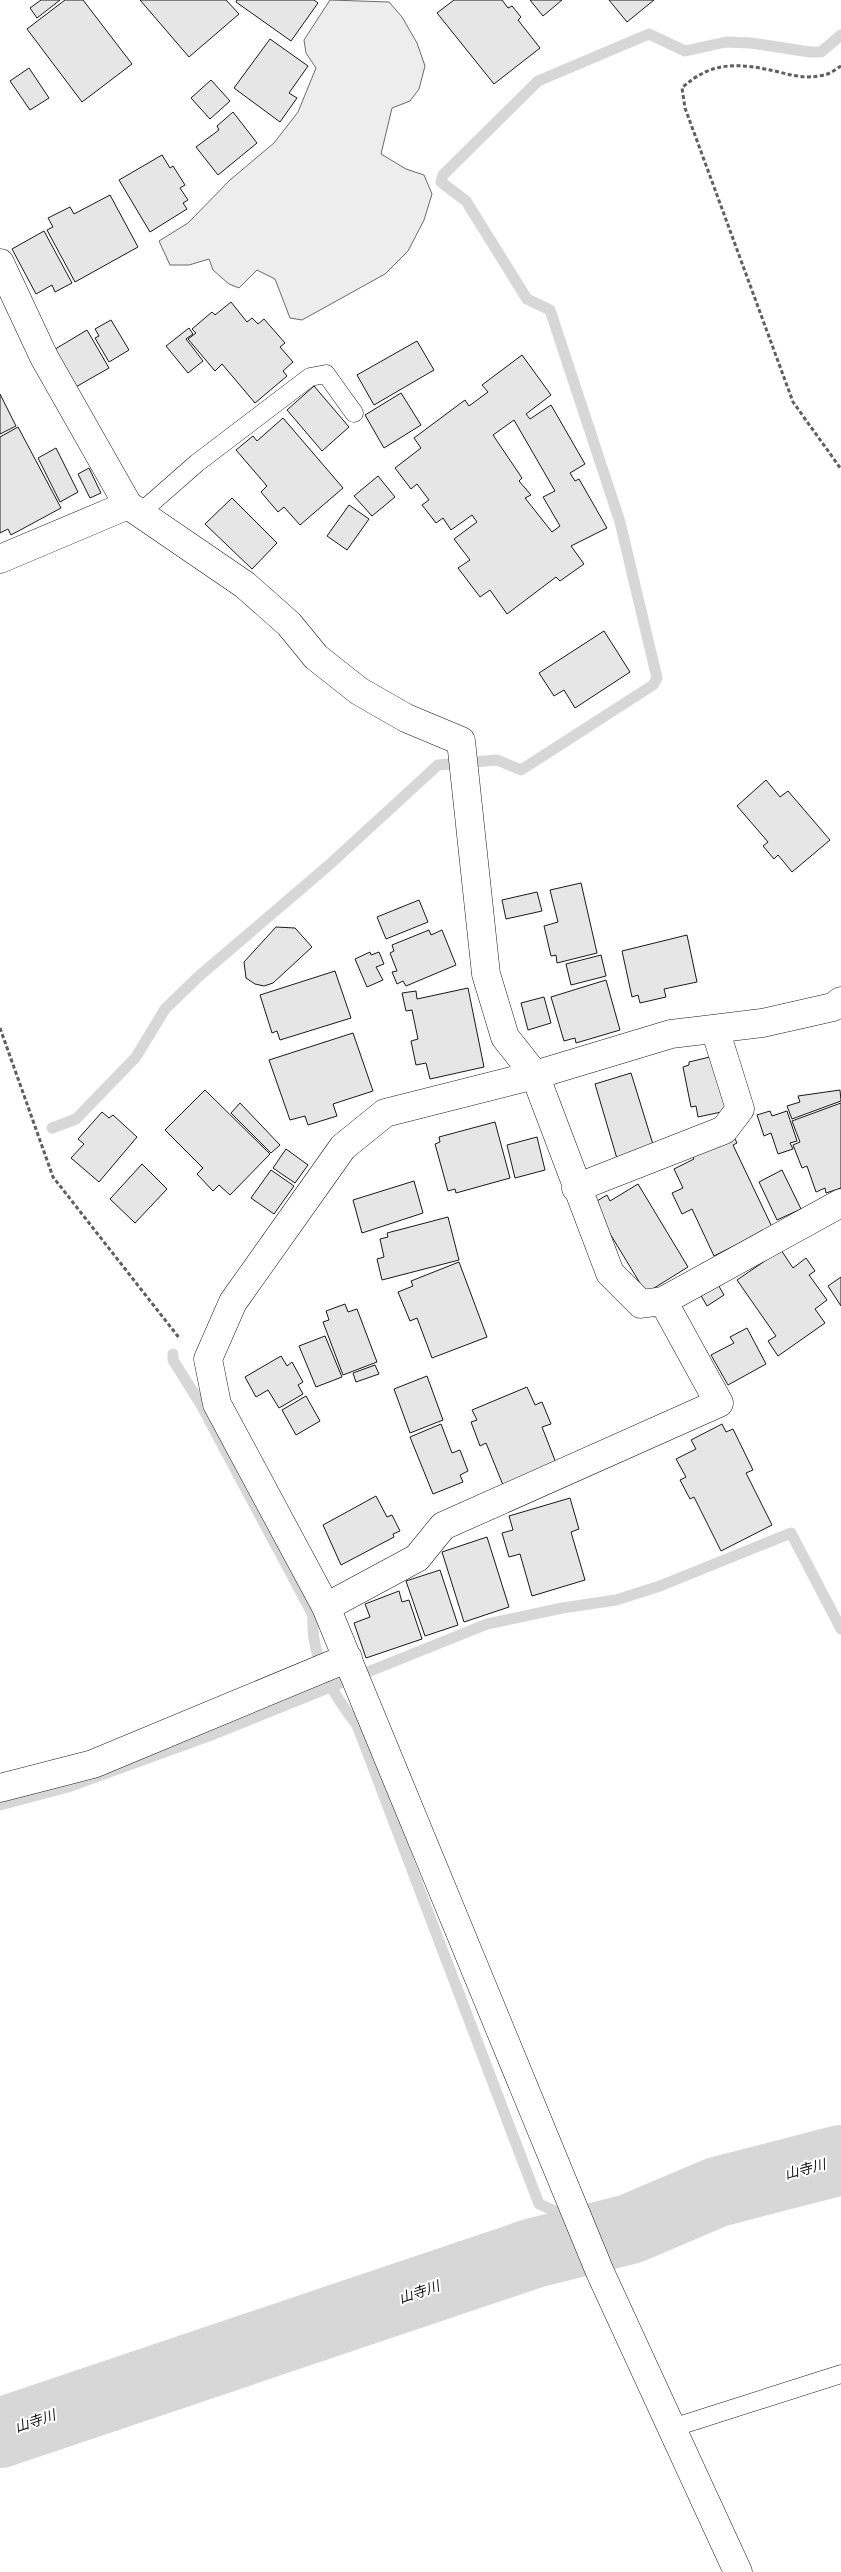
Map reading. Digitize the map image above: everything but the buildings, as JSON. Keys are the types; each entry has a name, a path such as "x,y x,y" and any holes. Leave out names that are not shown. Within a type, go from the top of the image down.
{"street":[{"path":"0,263 44,357 134,509 245,585 289,624 316,657 359,690 406,718 461,741 486,974 506,1037 535,1075 576,1188 610,1273 641,1304 663,1301 841,1203"},
{"path":"0,559 134,509"},
{"path":"738,2572 600,2272 326,1607 216,1404 208,1359 233,1302 343,1147 385,1113 535,1075 671,1034 789,1017 833,1007 841,1001"},
{"path":"576,1188 724,1130 740,1109 715,1029"},
{"path":"326,1607 417,1558 443,1526 719,1403 663,1301"},
{"path":"0,1788 93,1764 348,1658"}],"lane":[{"path":"134,509 310,377 326,374 354,413"},
{"path":"672,2428 841,2374"}],"path":[{"path":"841,66 825,75 803,78 752,65 722,66 696,75 682,88 685,108 793,402 841,469"},
{"path":"0,1028 53,1177 189,1351 208,1359"}],"shaded area":[{"path":"330,0 389,2 402,17 417,43 425,66 419,89 410,101 392,108 381,154 406,169 424,175 432,194 424,220 408,251 385,274 302,320 290,318 275,279 257,270 239,288 229,284 213,270 209,259 189,265 170,265 159,241 188,223 230,180 274,143 298,112 316,68 306,53 304,40"}],"waterway":[{"path":"52,1128 76,1119 136,1057 165,1009 198,977 329,865 438,765 497,760 521,770 653,685 657,678 620,522 550,310 527,299 466,201 441,182 443,175 538,81 649,34 685,51 726,42 751,43 810,52 821,52 841,35"},
{"path":"173,1354 173,1360 200,1403 313,1615 315,1645 324,1674 339,1700 357,1725 539,2204 608,2234"},
{"path":"0,1805 68,1787 214,1734 487,1624 562,1608 616,1600 660,1586 791,1533 841,1629"},
{"name":"山寺川","path":"0,2433 534,2253 630,2229 717,2192 841,2160"}]}
